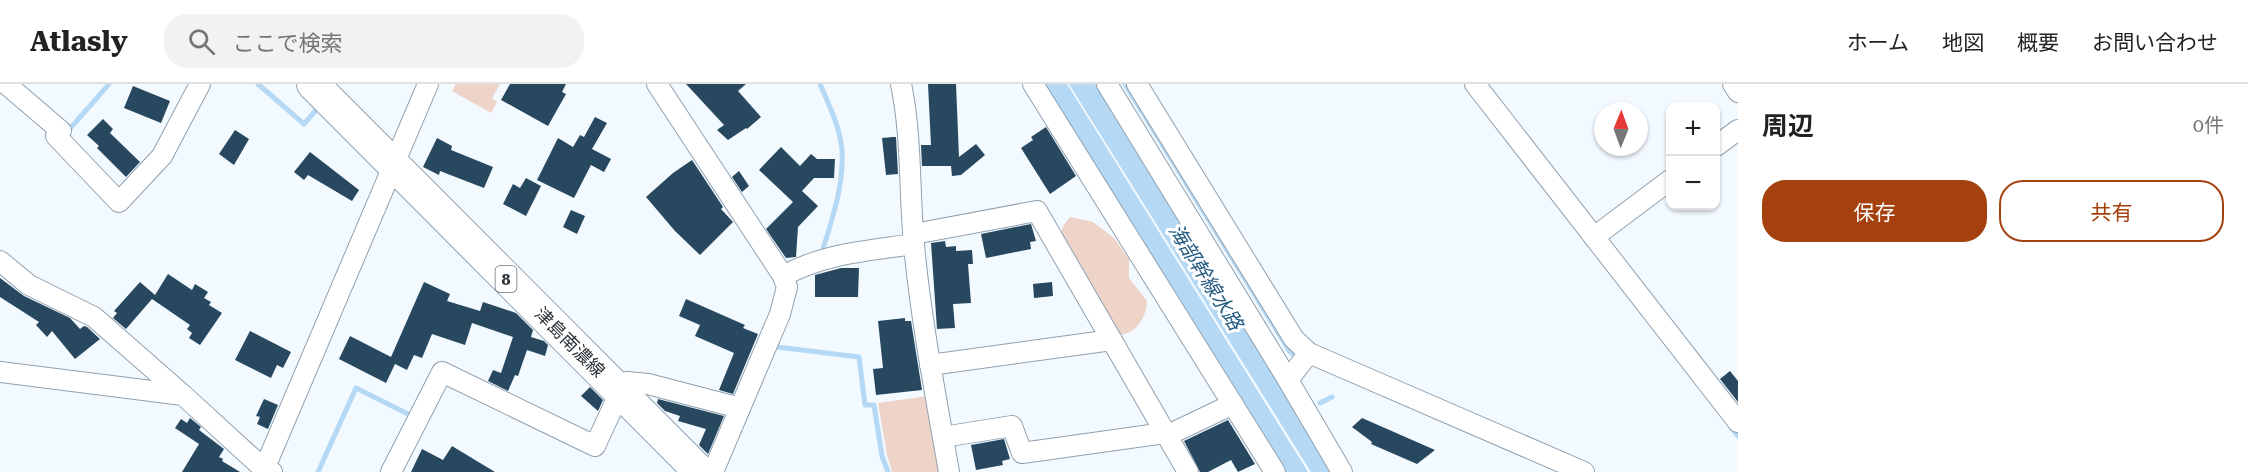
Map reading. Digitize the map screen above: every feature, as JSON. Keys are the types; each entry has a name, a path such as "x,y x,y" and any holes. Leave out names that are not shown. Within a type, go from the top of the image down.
{"main road":[{"name":"津島南濃線","path":"313,84 700,472"}],"street":[{"path":"6,84 61,130 56,136 119,202 162,156 200,84"},
{"path":"0,261 28,285 94,317 266,471 428,84"},
{"path":"657,84 783,276 787,287 780,314 713,472"},
{"path":"902,84 908,136 914,239 930,365 949,472"},
{"path":"1033,84 1275,472"},
{"path":"1107,84 1342,472"},
{"path":"1137,84 1294,339 1309,353 1584,472"},
{"path":"1475,84 1738,422"},
{"path":"1733,84 1738,92"},
{"path":"1720,144 1738,130"},
{"path":"1594,237 1666,184"},
{"path":"783,276 800,266 825,257 1037,210 1188,472"},
{"path":"930,365 1112,340"},
{"path":"1288,380 1309,353"},
{"path":"0,372 183,395"},
{"path":"391,472 442,372 595,446 627,382 648,384 740,408"},
{"path":"943,437 1012,426 1022,453 1166,434 1233,404"}],"shaded area":[{"path":"456,84 500,84 492,98 497,102 491,113 452,91"},
{"path":"1070,217 1093,222 1114,238 1129,259 1129,278 1147,301 1142,320 1128,333 1115,335 1060,239 1063,226"},
{"path":"928,396 941,472 892,472 878,403"}],"water":[{"path":"1045,84 1067,84 1308,472 1284,472"},
{"name":"海部幹線水路","path":"1069,84 1095,84 1333,472 1311,472"}],"building":[{"path":"510,84 566,84 562,92 566,94 548,126 501,100"},
{"path":"686,84 746,84 738,91 761,117 747,129 728,140 717,130 724,125"},
{"path":"928,84 956,84 959,157 976,144 985,155 961,175 952,176 951,166 922,166 921,145 931,145"},
{"path":"133,86 170,101 161,123 124,108"},
{"path":"595,117 607,123 592,149 611,159 604,172 591,165 574,198 537,180 558,138 573,147 580,135 584,137"},
{"path":"103,119 113,129 110,133 140,162 126,177 87,135"},
{"path":"1046,127 1076,176 1050,194 1021,148 1033,140 1031,137"},
{"path":"235,130 249,139 234,165 219,154"},
{"path":"896,137 898,174 886,175 882,138"},
{"path":"437,138 452,146 451,150 493,167 484,188 440,171 439,175 423,167"},
{"path":"781,147 800,166 811,154 817,159 835,159 834,178 814,178 802,191 818,206 798,227 796,257 786,258 766,229 793,202 759,170"},
{"path":"310,152 359,190 352,201 308,175 304,180 294,172"},
{"path":"692,160 723,207 721,209 733,222 700,255 675,231 646,197"},
{"path":"739,171 749,186 742,192 732,177"},
{"path":"526,178 541,186 526,216 503,204 513,184 520,188"},
{"path":"571,210 585,216 577,234 563,227"},
{"path":"1031,224 1036,241 1030,242 1031,249 986,258 981,234"},
{"path":"945,241 946,247 956,246 956,251 972,250 973,264 968,264 971,303 953,304 955,328 937,329 931,243"},
{"path":"841,268 859,268 858,297 815,297 815,275"},
{"path":"168,274 192,290 195,284 208,292 204,298 211,302 209,305 222,313 200,345 189,338 192,333 187,329 190,325 152,299 126,329 113,318 117,313 114,311 140,282 155,295"},
{"path":"0,278 24,296 70,318 80,329 87,327 100,339 75,359 52,331 47,337 36,325 39,322 0,297"},
{"path":"424,282 450,294 447,301 480,311 483,302 516,313 533,330 531,337 544,341 548,345 545,356 527,350 518,376 515,375 508,391 488,381 493,370 501,373 513,337 472,323 465,345 432,334 422,358 414,355 407,370 395,364 386,383 339,359 350,336 391,357"},
{"path":"1052,282 1053,296 1034,298 1033,284"},
{"path":"686,299 745,325 743,328 758,334 733,394 719,390 734,353 695,336 700,325 679,316"},
{"path":"905,318 905,321 911,321 922,390 876,395 873,369 883,368 878,321"},
{"path":"250,331 291,352 283,368 277,365 271,378 235,360"},
{"path":"1730,371 1738,381 1738,402 1720,379"},
{"path":"590,387 603,400 598,411 581,396"},
{"path":"264,399 278,405 268,429 257,424 260,417 256,416"},
{"path":"658,399 724,416 708,454 699,445 706,429 678,421 680,416 665,411 657,403"},
{"path":"190,418 201,427 199,430 224,449 219,457 223,459 222,461 240,472 182,472 199,444 175,428 181,419 187,423"},
{"path":"1362,418 1435,450 1417,464 1371,444 1372,442 1352,427"},
{"path":"1228,420 1255,464 1238,472 1231,460 1208,472 1200,472 1184,441"},
{"path":"1004,439 1010,459 1002,461 1003,465 976,470 971,445"},
{"path":"452,446 495,472 411,472 422,449 443,460"}],"waterway":[{"path":"67,132 109,84"},
{"path":"258,84 304,124 318,108"},
{"path":"820,84 837,125 842,150 840,188 823,249"},
{"path":"1125,84 1290,352 1294,355"},
{"path":"777,347 859,357 865,405 874,405 882,456 888,472"},
{"path":"318,472 356,388 412,416"},
{"path":"1320,403 1332,397"},
{"path":"1730,426 1738,436"}]}
